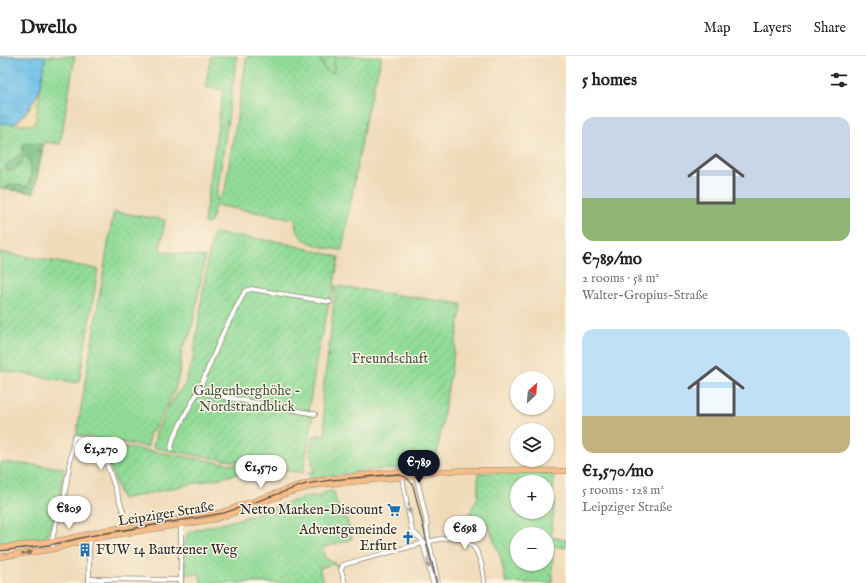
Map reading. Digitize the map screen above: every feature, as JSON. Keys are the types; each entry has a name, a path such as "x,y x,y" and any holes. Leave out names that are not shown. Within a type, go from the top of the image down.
{"main road":[{"name":"Leipziger Straße","path":"0,548 52,542 181,521 230,510 294,486 315,481 409,471 566,471"},
{"name":"Leipziger Straße","path":"181,521 216,519 312,486 415,476 428,472"},
{"name":"Leipziger Straße","path":"0,557 54,549 89,536"}],"street":[{"path":"171,449 172,439 198,392 224,333 238,307 242,294 247,289 330,302"},
{"path":"198,392 315,414"},
{"path":"54,549 52,542 56,522 62,510 74,437 99,441 124,511"},
{"path":"433,583 422,539 412,531 402,477 409,471 417,479 438,583"},
{"path":"89,536 89,581 181,582 181,521"},
{"path":"345,583 341,570 343,565 423,543 451,537 460,538 469,542 477,551 481,559 484,583"}],"green space":[{"path":"0,56 75,56 60,144 44,142 34,193 0,188"},
{"path":"211,56 237,56 216,201 225,189 247,56 319,56 325,70 333,73 335,56 382,56 367,111 342,250 330,249 305,240 297,231 295,219 215,205 211,222 208,224 204,223 223,90 205,87"},
{"path":"319,56 335,56 333,73 325,70"},
{"path":"31,143 43,145 34,193 6,189 8,185 13,184 27,187 31,176 31,166 28,158 24,156 21,164 12,171 10,169 7,172 5,168 10,161 21,153 23,144"},
{"path":"116,212 165,220 160,251 205,257 191,333 182,348 180,369 175,390 153,431 150,432 148,447 77,435 113,214"},
{"name":"Galgenberghöhe - Nordstrandblick","path":"214,233 280,242 339,257 333,289 318,349 308,415 313,416 303,473 153,448 156,433 169,405 185,384 193,360 208,258"},
{"path":"0,252 98,269 79,383 0,370"},
{"name":"Freundschaft","path":"335,286 462,304 435,466 375,470 311,478 308,474 308,472 314,471 310,451 313,436 326,434 322,397 331,333"},
{"path":"101,443 261,469 122,499"},
{"path":"0,462 64,468 58,509 46,537 0,545"},
{"path":"478,473 552,473 553,475 510,475 510,519 553,519 552,527 510,527 510,571 552,571 552,583 506,583 501,559 488,524 469,514 478,497"},
{"path":"332,491 334,492 341,518 346,517 352,539 322,548 325,558 340,566 339,568 333,564 320,568 320,572 325,583 201,583 200,574 185,574 185,546 187,534 201,528 246,517 305,497 315,496 319,499 319,495"},
{"path":"554,538 566,540 566,548 554,546"}],"sand":[{"path":"40,88 35,125 13,124 26,113"}],"water":[{"path":"0,56 46,56 40,88 34,101 18,121 13,124 0,123"}],"tram line":[{"path":"0,551 50,545 89,536 224,513 306,484 331,480 396,474 406,477 413,485 437,583"}],"place":[{"name":"Netto Marken-Discount","path":"394,510"},
{"name":"Adventgemeinde Erfurt","path":"408,538"},
{"name":"FUW 14 Bautzener Weg","path":"85,550"}]}
